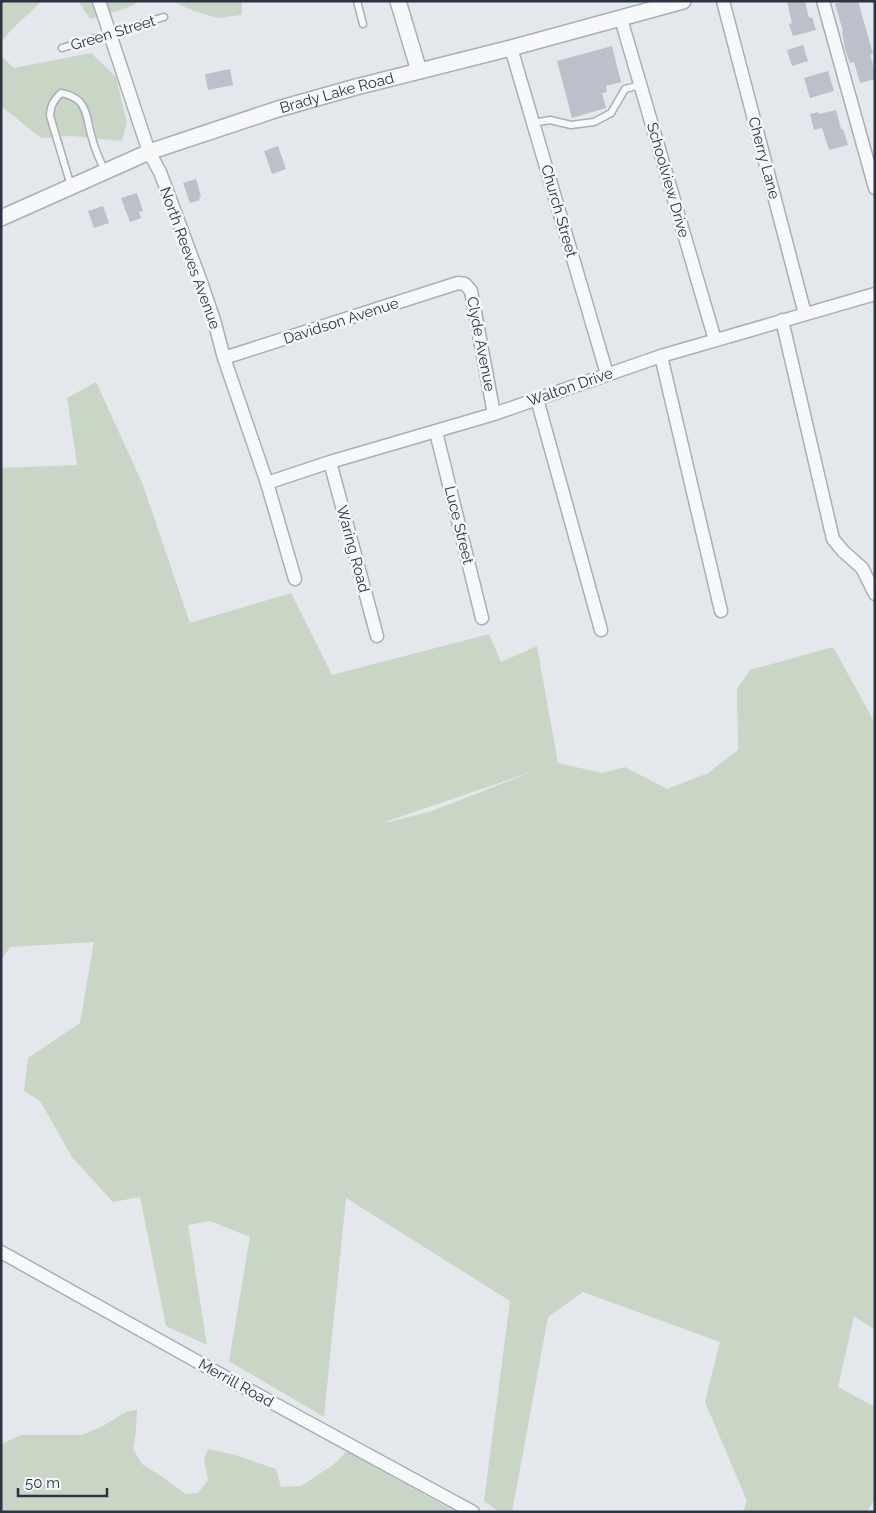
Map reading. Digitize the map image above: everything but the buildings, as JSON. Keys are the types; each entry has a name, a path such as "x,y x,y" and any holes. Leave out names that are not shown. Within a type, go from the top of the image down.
{"street":[{"name":"North Reeves Avenue","path":"99,1 149,152 160,172 214,320 224,358 267,483 295,580"},
{"path":"398,1 419,71"},
{"name":"Brady Lake Road","path":"1,218 149,152 278,109 683,1"},
{"name":"Cherry Lane","path":"723,1 805,314"},
{"path":"823,1 875,188"},
{"name":"Schoolview Drive","path":"621,19 715,340"},
{"name":"Church Street","path":"511,48 607,374"},
{"name":"Davidson Avenue","path":"224,358 458,283"},
{"name":"Clyde Avenue","path":"458,283 466,284 471,291 494,414"},
{"name":"Walton Drive","path":"267,483 330,462 494,414 661,356 875,294"},
{"path":"782,320 832,539 862,568 875,594"},
{"path":"661,356 721,611"},
{"path":"537,399 601,630"},
{"name":"Luce Street","path":"436,432 482,618"},
{"name":"Waring Road","path":"330,462 376,636"},
{"name":"Merrill Road","path":"1,1252 473,1512"}],"lane":[{"path":"357,1 363,24"},
{"name":"Green Street","path":"62,48 164,17"},
{"path":"533,123 550,120 571,125 594,122 611,113 625,89 640,85"},
{"path":"71,187 50,116 52,103 61,94 66,94 80,102 105,172"}],"green space":[{"path":"1,1 42,1 11,30 1,43"},
{"path":"78,1 141,1 127,8 90,19"},
{"path":"172,1 242,1 242,15 217,18 194,11"},
{"path":"91,53 116,77 127,123 122,141 72,136 41,138 1,106 1,56 14,68"},
{"path":"96,382 143,485 190,623 291,593 332,675 489,634 501,662 537,646 558,763 602,773 625,767 667,789 708,773 738,750 737,689 750,670 833,647 875,723 875,1330 854,1316 838,1387 875,1407 875,1499 867,1512 743,1512 747,1501 705,1402 720,1342 583,1292 548,1317 512,1512 499,1512 484,1501 510,1301 346,1198 324,1417 229,1361 250,1237 210,1221 188,1225 207,1345 166,1326 140,1197 113,1202 72,1157 40,1101 24,1091 28,1058 80,1023 94,942 10,947 1,960 1,468 77,465 67,398","holes":["537,770 432,811 385,823"]},
{"path":"137,1410 133,1449 142,1464 186,1494 198,1493 208,1480 204,1460 208,1449 235,1455 276,1469 281,1487 301,1486 333,1465 347,1451 455,1512 1,1512 1,1444 21,1435 82,1435 101,1427 126,1412"}]}
